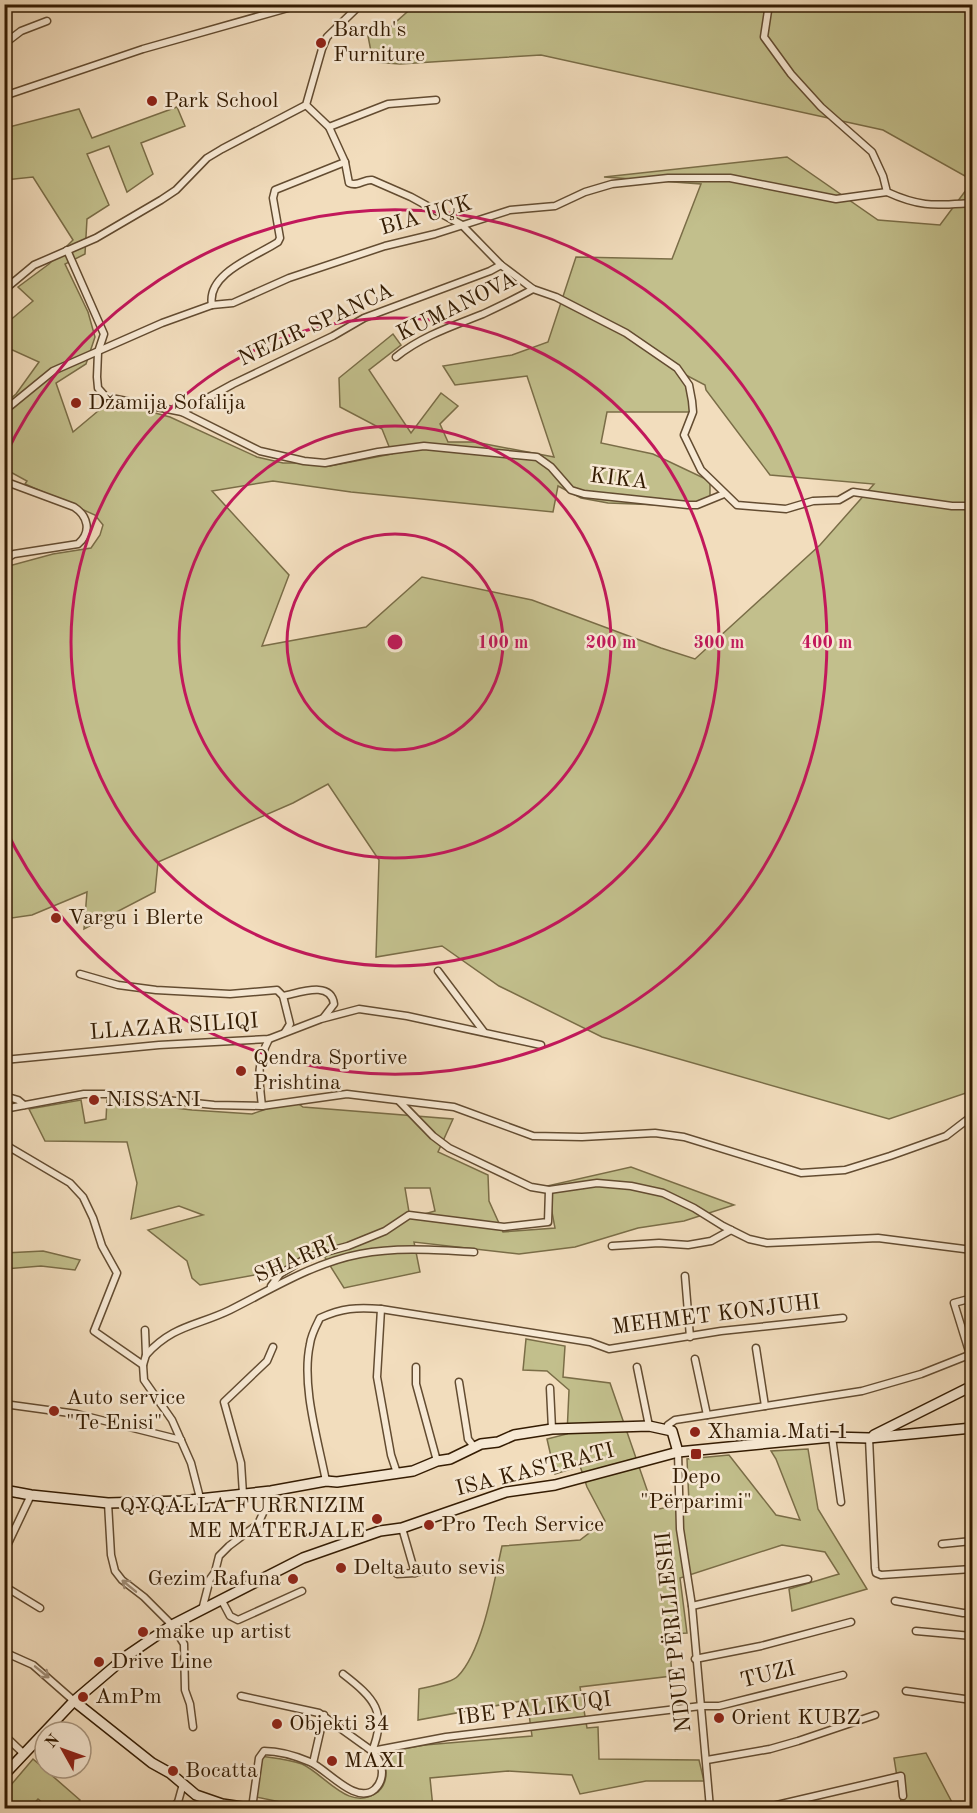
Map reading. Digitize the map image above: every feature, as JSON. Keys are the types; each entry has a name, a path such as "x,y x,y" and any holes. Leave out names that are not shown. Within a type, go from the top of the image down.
{"street":[{"path":"4,96 142,49 302,4"},
{"path":"4,290 34,265 96,238 169,195 207,158 222,148 306,105 327,37 361,4"},
{"path":"769,4 764,37 791,75 822,107 873,152 887,192 909,202 930,206 972,203"},
{"path":"4,44 21,31 47,21"},
{"path":"329,127 388,104 436,100"},
{"path":"306,105 329,127 345,162 349,183 356,185 368,179 372,180 411,197 462,225 501,265 533,289 556,297 626,333 681,373 689,386 693,412 684,435 701,470 737,506 786,509 813,501 839,500 853,492 952,506 972,506"},
{"path":"212,305 214,289 224,274 278,242 280,238 273,198 275,190 345,162"},
{"name":"BIA UÇK","path":"4,411 53,371 126,337 212,305 233,303 289,278 385,246 510,210 555,206 585,192 612,184 668,178 729,178 836,199 887,192"},
{"path":"67,250 104,333 98,352"},
{"name":"NEZIR SPANCA","path":"182,412 214,393 333,336 364,318 501,265"},
{"name":"KUMANOVA","path":"396,357 410,346 440,331 533,289"},
{"name":"KIKA","path":"98,352 98,388 103,395 126,402 182,412 260,451 304,461 325,463 378,453 435,447 537,457 551,467 571,490 584,494 688,505 697,505 724,494"},
{"path":"4,481 74,507 82,512 87,520 86,534 78,544 14,554 4,560"},
{"path":"438,971 484,1032"},
{"path":"80,974 118,985 156,990 230,994 277,990 283,996 290,1024 285,1032"},
{"path":"283,996 323,989 329,992 334,1004 321,1019"},
{"name":"LLAZAR SILIQI","path":"4,1060 159,1045 269,1039 321,1019 359,1009 407,1016 541,1045"},
{"path":"262,1106 259,1072 261,1055 269,1039"},
{"path":"4,1109 84,1094 107,1094 214,1105 262,1106 347,1094 454,1107 533,1136 582,1137 656,1133 684,1137 801,1173 845,1170 890,1156 946,1136 972,1116"},
{"path":"6,1097 18,1100 24,1105"},
{"path":"399,1101 433,1136 449,1148 531,1187 549,1190 597,1183 631,1186 663,1193 749,1239 767,1243 878,1238 972,1250"},
{"path":"4,1144 70,1183 83,1197 102,1246 117,1273 94,1331 142,1365"},
{"path":"268,1288 280,1274 308,1257 348,1246 376,1235 409,1215 504,1227 548,1222 549,1190"},
{"path":"612,1246 659,1243 688,1245 711,1241 731,1230"},
{"name":"SHARRI","path":"146,1354 172,1332 227,1311 268,1288 308,1271 360,1254 415,1249 474,1252"},
{"path":"685,1276 690,1337"},
{"path":"678,1452 672,1431 668,1427 672,1421 862,1391 971,1358 954,1303 965,1300"},
{"path":"381,1309 377,1377 391,1455 397,1473"},
{"name":"MEHMET KONJUHI","path":"326,1481 316,1434 308,1365 310,1343 320,1318 338,1310 381,1309 590,1342 609,1349 722,1331 843,1318"},
{"path":"145,1330 146,1354 142,1365 144,1380 147,1387 161,1402 181,1440 191,1463 200,1498"},
{"path":"243,1494 240,1463 224,1402 267,1361 273,1347"},
{"path":"756,1348 765,1406"},
{"path":"695,1359 707,1415"},
{"path":"416,1367 416,1384 437,1461"},
{"path":"637,1367 649,1426"},
{"path":"459,1382 466,1432 476,1448"},
{"path":"972,1386 869,1437 876,1573 881,1575 972,1569"},
{"path":"550,1388 552,1428"},
{"path":"4,1404 77,1414 181,1440"},
{"path":"4,1490 108,1503 200,1498 271,1491 326,1481 337,1482 397,1473 450,1459 481,1444 552,1428 649,1426 672,1431"},
{"name":"ISA KASTRATI","path":"4,1775 74,1701 128,1655 172,1625 202,1612 221,1599 303,1558 380,1531 402,1528 506,1492 555,1485 678,1452 832,1437 869,1437 972,1428"},
{"path":"832,1437 841,1502"},
{"name":"NDUE PËRLLESHI","path":"678,1452 680,1529 692,1606 710,1809"},
{"path":"202,1612 210,1579 219,1556 258,1524 271,1491"},
{"path":"4,1552 31,1495"},
{"path":"108,1503 111,1555 115,1570 122,1580 144,1597 172,1625 184,1644 185,1690 190,1704 193,1727"},
{"path":"402,1528 415,1573"},
{"path":"942,1544 972,1541"},
{"path":"397,1574 427,1570"},
{"path":"692,1606 808,1579"},
{"path":"4,1586 40,1608"},
{"path":"221,1599 234,1619 243,1618 302,1591"},
{"path":"895,1601 972,1613"},
{"path":"695,1659 761,1646 851,1622"},
{"path":"916,1631 972,1636"},
{"path":"4,1652 33,1665 74,1701 196,1795 222,1804 251,1809 261,1752 267,1750 313,1763 352,1792 362,1794 376,1788 382,1776 381,1764 372,1751 324,1716 241,1696"},
{"path":"344,1674 377,1706 379,1728 372,1751"},
{"name":"TUZI","path":"700,1706 718,1706 843,1674"},
{"path":"906,1691 972,1700"},
{"name":"IBE PALIKUQI","path":"372,1751 446,1737 700,1706"},
{"path":"707,1760 798,1742 875,1715"},
{"path":"313,1763 324,1716"},
{"path":"4,1735 24,1754"},
{"path":"764,1809 901,1776 903,1796"},
{"path":"172,1809 178,1802 183,1784"},
{"path":"647,1809 662,1809"}],"shaded area":[{"path":"415,5 972,5 972,180 883,130 541,55 400,64 373,62 368,36 389,28"},
{"path":"177,107 185,126 141,143 153,174 127,192 109,146 87,154 109,205 87,219 85,254 65,264 88,312 95,337 86,364 56,383 73,432 110,401 170,417 257,457 283,463 325,463 330,466 392,454 382,429 340,407 339,378 393,334 401,345 369,370 411,433 441,393 458,406 440,424 448,442 475,442 554,457 527,376 455,385 443,366 512,355 548,342 576,257 672,259 701,184 604,177 787,157 878,220 940,225 972,182 972,1091 889,1119 602,1037 499,986 442,946 376,957 379,860 328,784 293,803 158,862 155,892 84,929 87,892 32,915 5,919 5,567 53,554 91,548 100,535 103,525 95,515 25,484 27,481 5,469 5,403 16,394 39,362 8,348 8,322 33,301 18,287 49,264 73,240 33,177 5,180 5,128 79,109 92,138","holes":["682,373 705,385 706,390 770,475 874,484 820,545 695,659 532,600 422,577 366,627 262,646 289,575 212,491 273,481 351,492 553,512 558,486 581,498 608,503 686,506 710,497 710,481 653,454 601,443 607,412 693,412"]},
{"path":"81,1100 85,1123 106,1119 107,1100 252,1114 293,1100 303,1107 453,1119 438,1152 488,1175 489,1201 503,1232 555,1228 547,1186 631,1167 734,1205 684,1221 638,1228 575,1247 519,1254 414,1242 420,1272 344,1288 324,1256 298,1267 200,1285 192,1278 187,1261 148,1230 203,1215 179,1206 131,1219 137,1183 127,1142 45,1141 29,1109","holes":["405,1188 430,1188 435,1211 410,1218"]},
{"path":"43,1251 80,1260 75,1270 41,1266 5,1269 5,1253"},
{"path":"526,1339 565,1346 563,1377 610,1383 654,1510 689,1503 687,1459 729,1455 776,1515 800,1520 771,1451 808,1449 818,1509 867,1589 792,1611 789,1589 839,1574 825,1552 782,1545 680,1578 687,1633 669,1634 672,1676 580,1687 587,1728 598,1727 599,1759 699,1760 704,1781 646,1781 580,1794 572,1775 508,1771 430,1778 433,1808 309,1808 256,1797 260,1756 302,1764 338,1790 357,1798 367,1797 382,1788 386,1773 382,1752 425,1745 532,1736 527,1700 418,1720 419,1689 451,1681 467,1664 474,1650 486,1615 502,1546 580,1540 605,1521 587,1487 580,1466 555,1474 547,1439 567,1434 569,1390 547,1371 523,1370"},
{"path":"926,1753 955,1808 902,1808 894,1758"},
{"path":"33,1759 33,1780 57,1780 80,1800 73,1808 49,1808 38,1799 30,1808 11,1808 12,1806 5,1801 5,1792"}],"place":[{"name":"Bardh's Furniture","path":"321,43"},
{"name":"Park School","path":"152,101"},
{"name":"Džamija Sofalija","path":"76,403"},
{"name":"Vargu i Blerte","path":"56,918"},
{"name":"Qendra Sportive Prishtina","path":"241,1071"},
{"name":"NISSANI","path":"94,1100"},
{"name":"Auto service \"Te Enisi\"","path":"54,1411"},
{"name":"Xhamia Mati 1","path":"695,1432"},
{"name":"Depo \"Përparimi\"","path":"696,1454"},
{"name":"QYQALLA FURRNIZIM ME MATERJALE","path":"377,1519"},
{"name":"Pro Tech Service","path":"429,1525"},
{"name":"Delta auto sevis","path":"341,1568"},
{"name":"Gezim Rafuna","path":"293,1579"},
{"name":"make up artist","path":"143,1632"},
{"name":"Drive Line","path":"99,1662"},
{"name":"AmPm","path":"83,1697"},
{"name":"Orient KUBZ","path":"719,1718"},
{"name":"Objekti 34","path":"277,1724"},
{"name":"MAXI","path":"332,1761"},
{"name":"Bocatta","path":"173,1771"}]}
